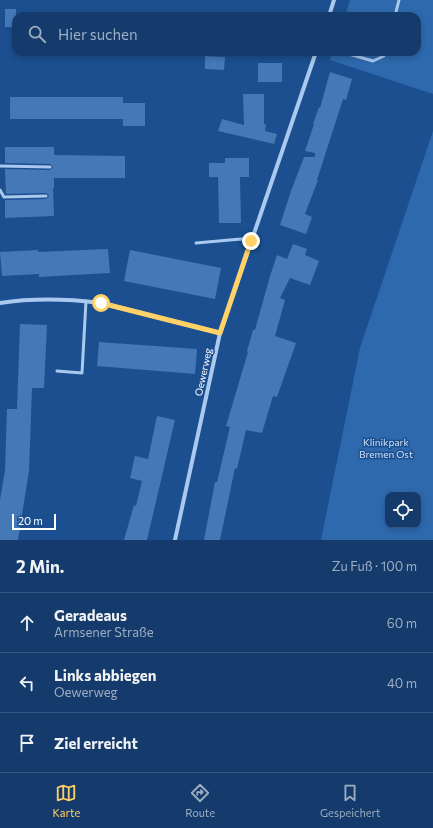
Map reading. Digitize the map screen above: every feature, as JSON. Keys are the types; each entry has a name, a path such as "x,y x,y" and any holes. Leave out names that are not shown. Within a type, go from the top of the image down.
{"street":[{"path":"330,12 334,0"},
{"name":"Oewerweg","path":"175,540 220,333 315,56"},
{"path":"0,303 17,300 86,301 101,303 220,333"}],"lane":[{"path":"396,12 399,0"},
{"path":"356,56 373,61 384,56"},
{"path":"0,166 50,167"},
{"path":"0,190 4,197 46,196"},
{"path":"196,243 241,239 251,241"},
{"path":"57,371 82,373 86,301"}],"green space":[{"path":"350,0 433,0 433,94 330,60 332,56 421,56 421,12 346,12"},
{"name":"Klinikpark Bremen Ost","path":"433,131 433,540 321,540 360,348"}],"building":[{"path":"5,9 16,9 16,12 12,12 12,27 5,27"},
{"path":"205,56 225,57 224,70 205,69"},
{"path":"258,63 282,63 282,82 258,82"},
{"path":"330,72 352,79 346,100 343,99 318,180 305,214 312,217 306,234 280,225 304,157 315,157 315,153 305,151 319,107 320,108"},
{"path":"243,94 264,94 265,131 277,134 274,144 218,131 222,119 244,125"},
{"path":"10,97 123,97 123,103 145,103 145,126 123,126 123,119 10,119"},
{"path":"5,147 54,147 54,155 125,156 125,178 54,178 54,216 5,218 5,200 46,199 49,196 46,193 6,194 5,169 50,170 53,167 50,164 5,163"},
{"path":"225,158 249,158 249,177 240,177 241,223 219,223 218,177 209,177 209,163 225,163"},
{"path":"293,244 307,249 305,255 319,261 310,285 290,278 280,298 285,300 275,336 296,343 277,397 273,396 262,433 246,430 237,469 235,468 220,540 204,540 215,482 217,482 230,427 226,426 253,330 255,330 277,255 287,259"},
{"path":"108,249 110,273 39,277 39,274 2,276 0,252"},
{"path":"130,250 221,268 215,299 124,281"},
{"path":"20,324 47,325 44,388 32,388 29,471 18,540 0,540 0,500 5,470 7,409 17,409"},
{"path":"99,342 197,349 195,374 97,366"},
{"path":"157,416 175,420 147,540 124,540 134,505 136,506 142,481 130,478 135,456 148,459"}],"route":[{"path":"101,303 220,333 251,241"}]}
